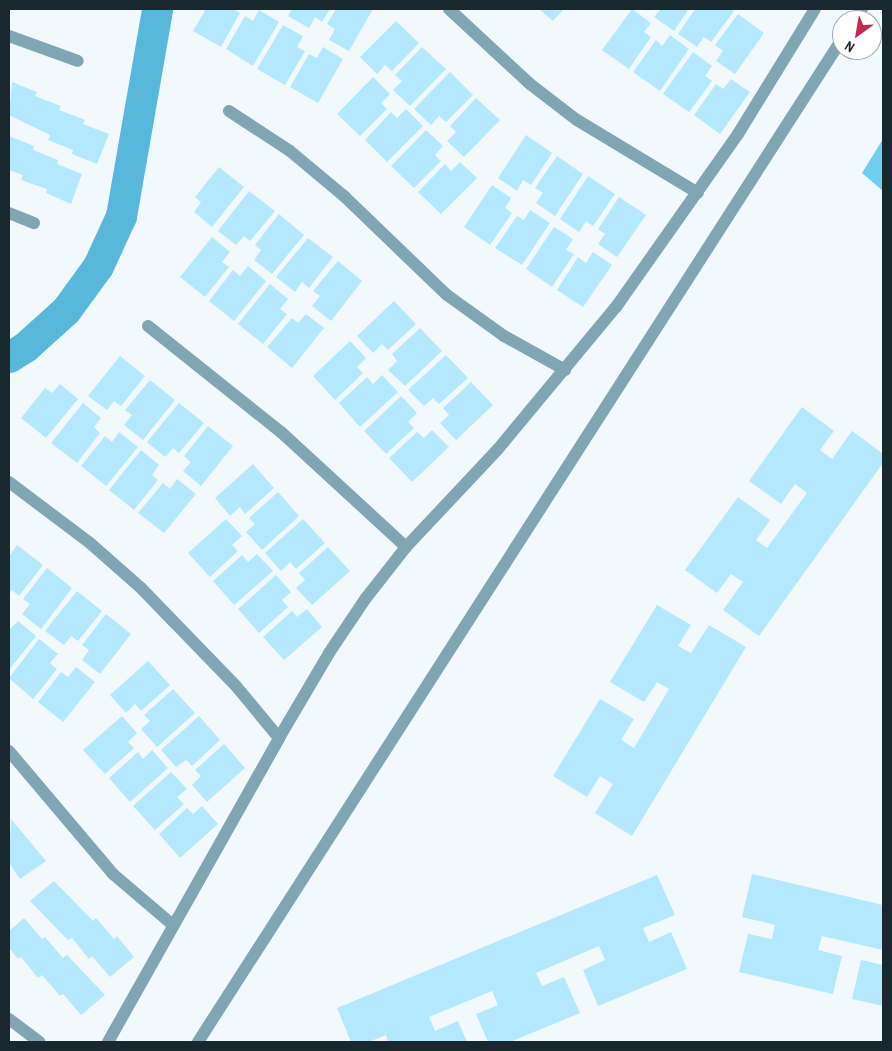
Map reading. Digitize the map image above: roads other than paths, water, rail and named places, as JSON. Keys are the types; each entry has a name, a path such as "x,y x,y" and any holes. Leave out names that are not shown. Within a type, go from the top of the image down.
{"street":[{"path":"449,9 523,78 577,120 698,193"},
{"path":"108,1042 329,653 406,547 498,449 616,307 698,193 815,9"},
{"path":"9,36 78,61"},
{"path":"198,1042 832,55"},
{"path":"229,111 290,151 345,197 447,295 504,336 565,370"},
{"path":"9,214 34,223"},
{"path":"148,326 281,432 406,547"},
{"path":"9,482 90,543 141,588 236,686 279,738"},
{"path":"9,751 113,874 173,925"},
{"path":"9,1019 39,1042"}],"waterway":[{"path":"9,357 25,347 66,310 98,266 121,216 157,9"}]}
